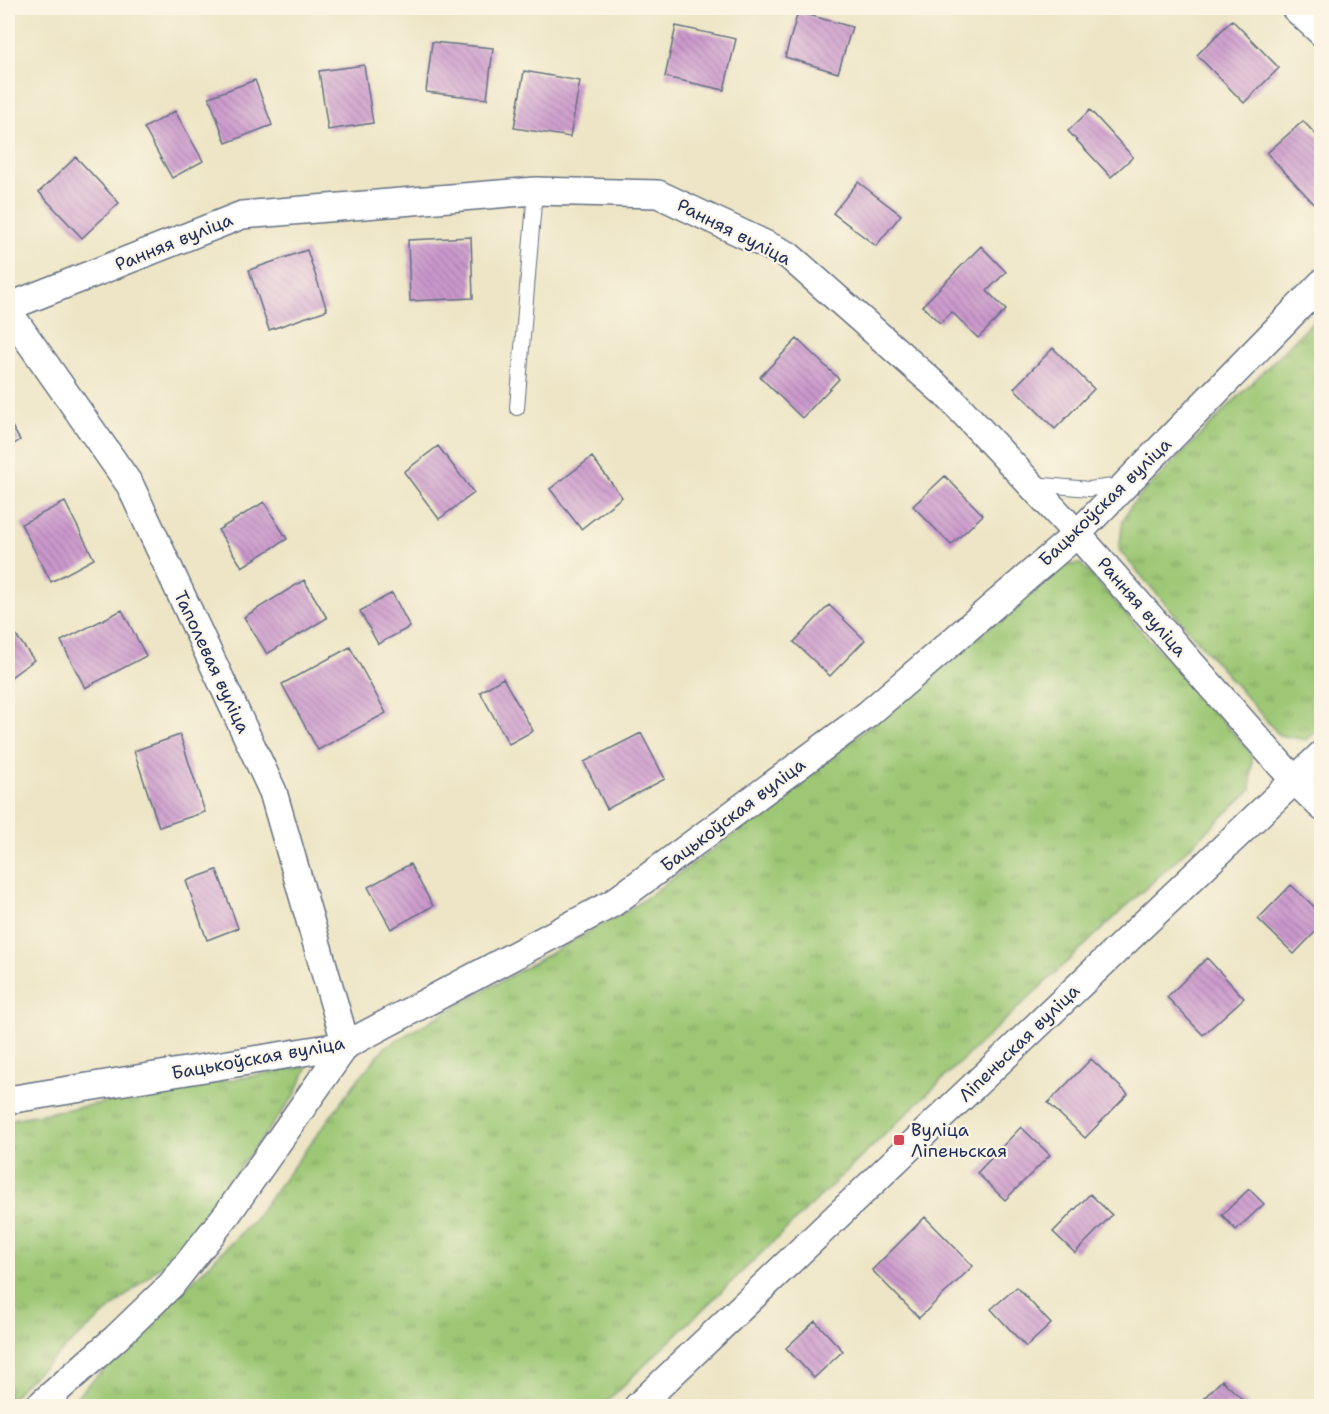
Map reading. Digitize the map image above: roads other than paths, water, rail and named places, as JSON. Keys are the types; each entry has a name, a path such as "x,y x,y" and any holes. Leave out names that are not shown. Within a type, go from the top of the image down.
{"street":[{"path":"1295,8 1322,33"},
{"name":"Ранняя вуліца","path":"8,309 242,215 535,191 658,194 788,255 951,399 1077,534 1294,780 1322,807"},
{"name":"Бацькоўская вуліца","path":"8,1100 346,1045 613,903 868,714 1077,534 1322,283"},
{"name":"Таполевая вуліца","path":"8,309 130,485 273,792 346,1045"},
{"name":"Ліпеньская вуліца","path":"638,1407 1322,754"},
{"path":"39,1407 171,1285 228,1213 346,1045"}],"lane":[{"path":"517,408 535,191"},
{"path":"1030,484 1089,489 1126,484"}],"place":[{"name":"Вуліца Ліпеньская","path":"899,1140"}]}
